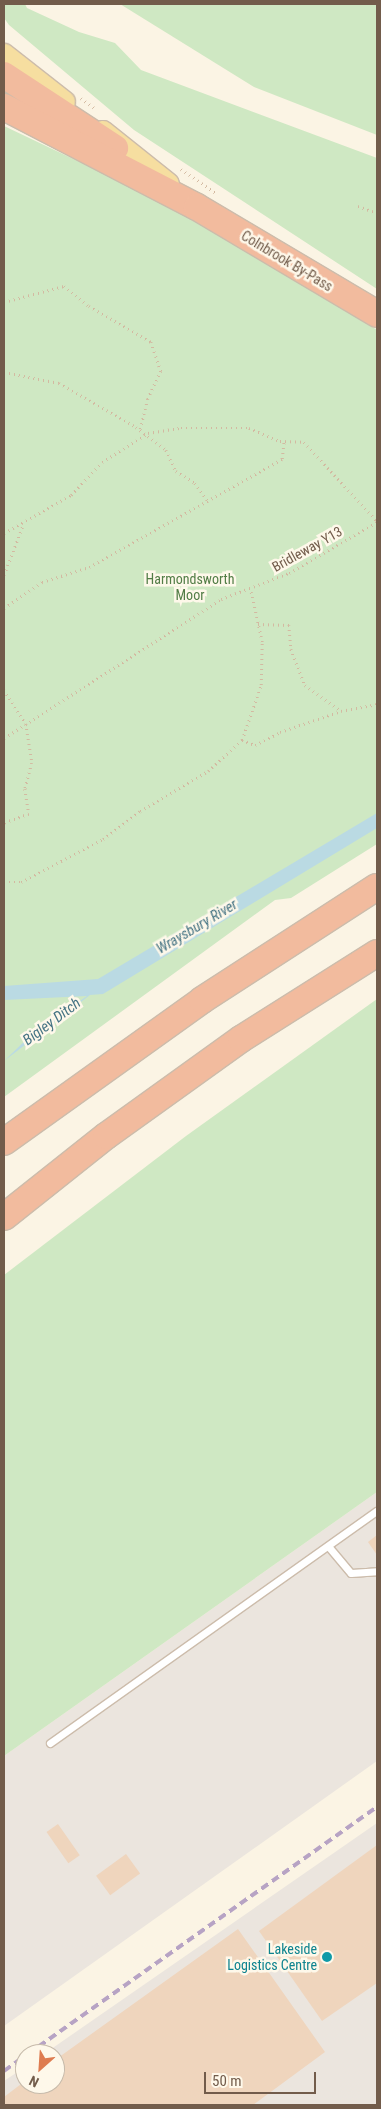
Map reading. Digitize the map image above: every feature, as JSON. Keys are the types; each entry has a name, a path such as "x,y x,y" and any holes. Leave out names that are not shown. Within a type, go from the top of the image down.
{"highway":[{"path":"4,75 82,125 208,201"},
{"path":"4,106 208,201"},
{"name":"Colnbrook By-Pass","path":"208,201 377,314"},
{"path":"4,1142 202,1000 377,887"},
{"path":"4,1217 106,1136 241,1039 377,953"}],"main road":[{"path":"4,54 208,201"}],"lane":[{"path":"50,1743 377,1511"},
{"path":"328,1546 351,1573 377,1571"}],"path":[{"path":"77,95 100,112"},
{"path":"178,168 208,201"},
{"path":"358,206 377,213"},
{"path":"4,302 64,286 89,306 151,342 161,371 148,399 140,430"},
{"path":"4,372 59,383 140,430 166,450 176,471 194,483 208,501"},
{"path":"4,533 23,524 71,495 102,462 146,435 181,428 250,428 284,441 304,442 377,521"},
{"path":"4,608 42,582 89,567 282,459 284,441"},
{"name":"Bridleway Y13","path":"4,738 221,599 289,573 377,521"},
{"path":"4,575 23,524"},
{"path":"4,882 21,882 103,839 140,811 208,771 242,740 261,685 262,642 250,588"},
{"path":"258,624 289,625 291,649 305,685 341,711"},
{"path":"4,690 26,724 32,763 25,789 29,814 4,824"},
{"path":"242,740 255,745 280,732 341,711 377,704"}],"shaded area":[{"path":"377,1492 377,1761 4,2026 4,1756"},
{"path":"377,1823 377,2105 4,2105 4,2081 15,2074 15,2094 65,2094 65,2044 58,2044"}],"green space":[{"path":"4,4 25,4 27,8 79,32 115,43 141,70 377,158 377,289 134,130 9,25 4,18"},
{"path":"120,4 377,4 377,135 254,87"},
{"name":"Harmondsworth Moor","path":"4,126 189,214 377,330 377,844 291,898 275,900 4,1097"},
{"path":"377,999 377,1492 4,1756 4,1275 186,1136"}],"water":[{"path":"377,813 377,828 103,994 90,995 4,1061 31,1035 87,996 4,1000 4,986 98,979"}],"building":[{"path":"377,1535 377,1555 368,1542"},
{"path":"58,1824 80,1855 68,1863 47,1832"},
{"name":"Lakeside Logistics Centre","path":"377,1845 377,1983 322,2021 259,1931"},
{"path":"126,1854 140,1873 110,1895 96,1876"},
{"path":"238,1929 325,2052 253,2105 4,2105 4,2097 15,2089 15,2094 65,2094 65,2053"}],"railway":[{"path":"42,2044 377,1807"},
{"path":"4,2071 15,2063"}],"place":[{"name":"Lakeside Logistics Centre","path":"327,1957"}],"water label":[{"name":"Wraysbury River","path":"197,927"},
{"name":"Bigley Ditch","path":"52,1022"}]}
